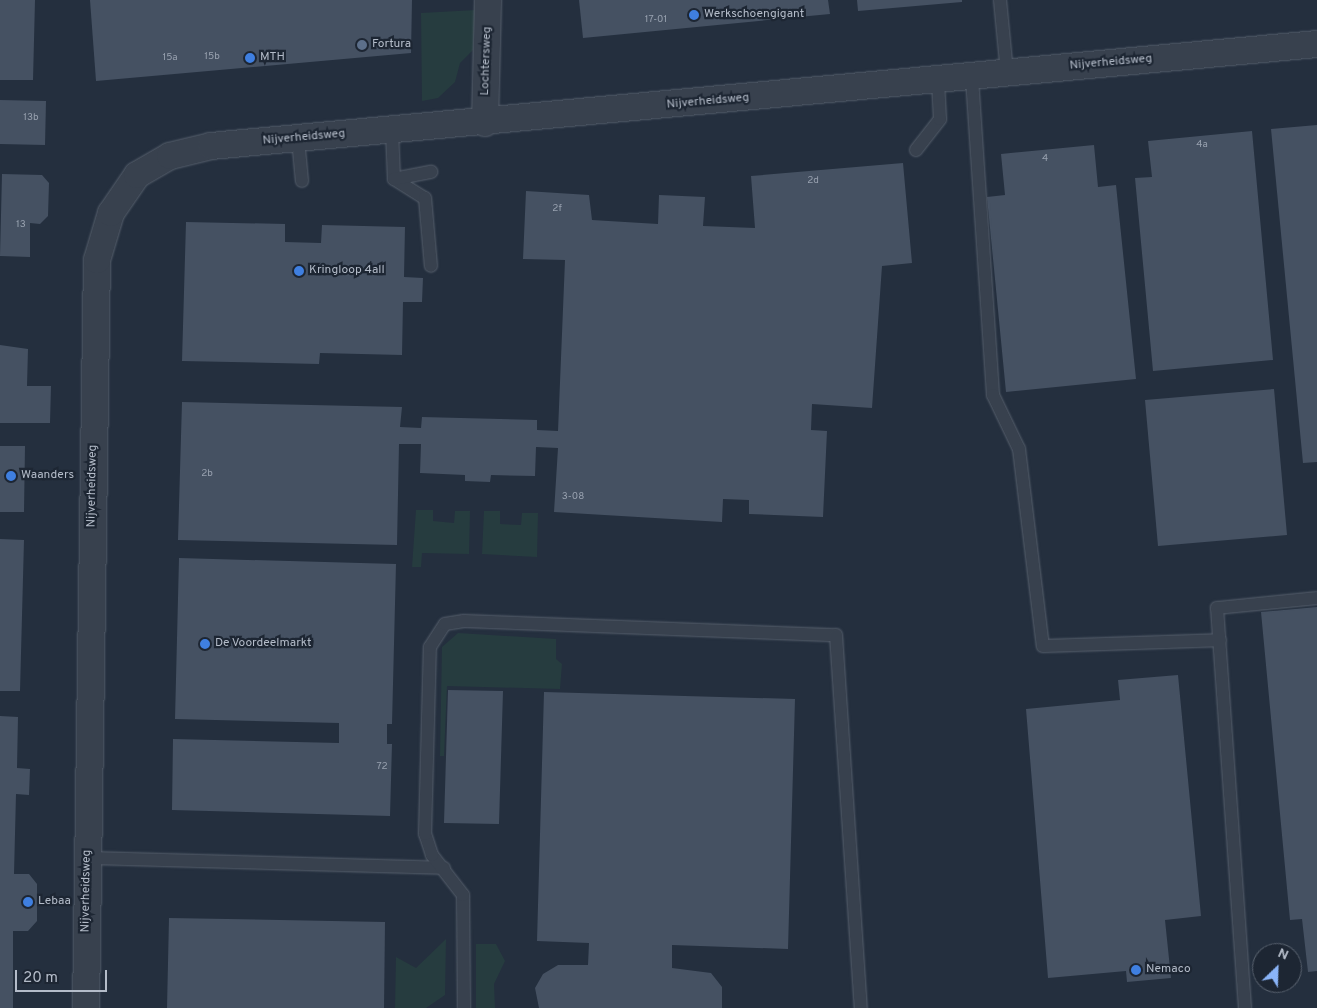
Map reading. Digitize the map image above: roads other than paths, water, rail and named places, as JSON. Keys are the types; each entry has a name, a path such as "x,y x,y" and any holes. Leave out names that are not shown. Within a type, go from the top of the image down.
{"street":[{"name":"Lochtersweg","path":"485,123 488,0"},
{"name":"Nijverheidsweg","path":"86,1008 97,260 108,222 137,175 170,156 211,146 485,123 1317,44"}],"lane":[{"path":"1000,0 1007,73"},
{"path":"972,78 993,395 1020,449 1043,646 1220,640"},
{"path":"916,150 940,118 938,80"},
{"path":"392,131 394,179"},
{"path":"298,139 302,181"},
{"path":"394,179 431,172"},
{"path":"394,179 425,198 430,266"},
{"path":"1245,1008 1217,608 1317,598"},
{"path":"464,1008 463,900 459,885 432,855 425,834 430,647 445,624 464,621 836,635 861,1008"},
{"path":"88,858 444,868"}],"place":[{"name":"Werkschoengigant","path":"694,15"},
{"name":"Fortura","path":"362,45"},
{"name":"MTH","path":"250,58"},
{"name":"Kringloop 4all","path":"299,271"},
{"name":"Waanders","path":"11,476"},
{"name":"De Voordeelmarkt","path":"205,644"},
{"name":"Lebaa","path":"28,902"},
{"name":"Nemaco","path":"1136,970"}]}
